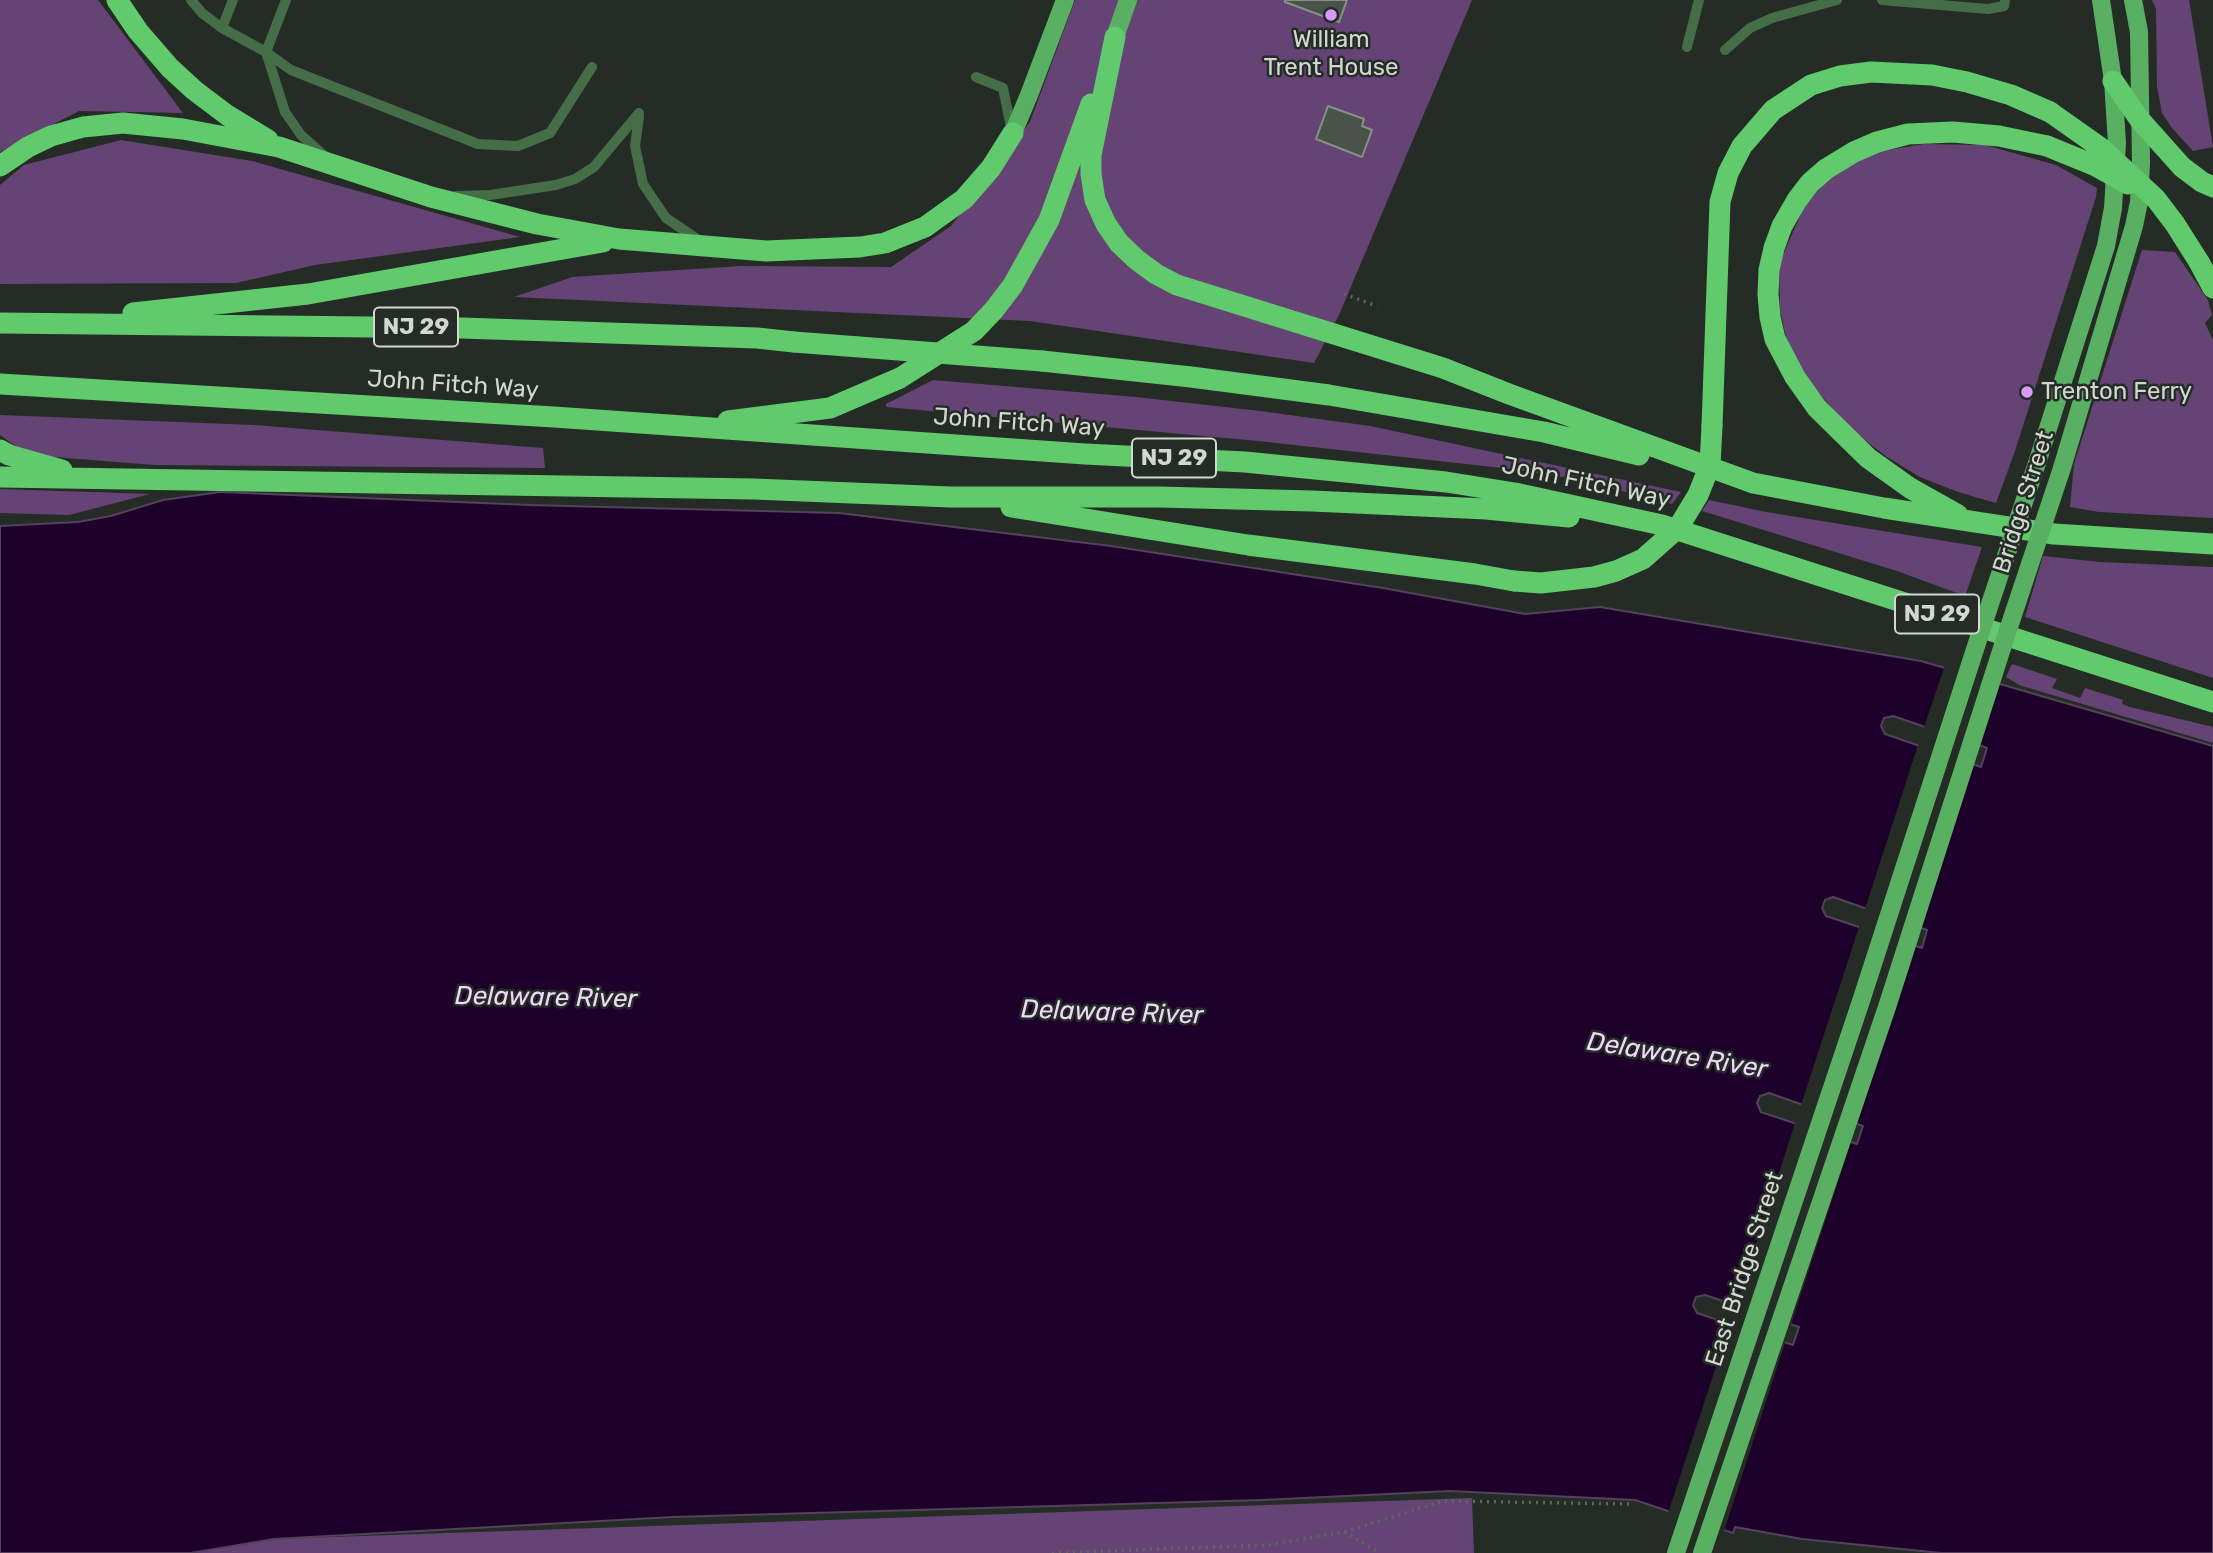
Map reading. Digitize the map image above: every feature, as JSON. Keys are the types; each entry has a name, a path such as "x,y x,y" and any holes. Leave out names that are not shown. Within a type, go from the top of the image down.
{"highway":[{"path":"117,0 154,50 194,90 227,115 279,147"},
{"path":"682,427 830,408 900,378 974,331 1013,285 1049,220 1115,37"},
{"path":"1115,37 1091,155 1095,200 1105,225 1119,243 1156,274 1177,285 1443,368 1730,476"},
{"path":"950,497 1248,545 1514,581 1541,583 1594,578 1643,559 1678,528 1698,495 1710,465 1720,202 1728,173 1742,146 1773,110 1811,85 1840,76 1871,72 1932,75 2011,95 2050,112 2101,148 2156,199 2175,224 2213,288"},
{"path":"2113,81 2140,120 2182,167 2213,187"},
{"path":"0,166 28,147 51,136 93,125 123,123 183,128 279,147 431,197 537,224 619,239 766,251 860,247 908,235 944,215 964,199 991,168 1013,133"},
{"path":"1969,521 1910,488 1868,458 1817,408 1795,377 1775,340 1769,305 1769,270 1782,226 1797,200 1810,183 1826,169 1877,142 1908,134 1954,132 1999,136 2047,146 2096,166 2156,199"},
{"path":"37,324 308,294 619,239"},
{"name":"NJ 29","path":"5,322 462,328 757,338 1042,361 1329,395 1544,432 1753,483 1830,499 1969,521 2054,534 2213,544"},
{"name":"John Fitch Way","path":"0,384 1245,462 1446,482 1515,493 1662,525 2213,702"},
{"path":"0,450 9,455 98,480"},
{"path":"0,477 754,489 950,497 1159,497 1325,501 1486,509 1662,525"}],"main road":[{"path":"1013,133 1065,0"},
{"path":"1115,37 1128,0"},
{"name":"Bridge Street","path":"1861,1001 2106,246 2113,208 2117,143 2113,81 2101,0"},
{"name":"Bridge Street","path":"1887,1007 2062,468 2134,226 2139,202 2141,163 2139,32 2133,0"},
{"name":"East Bridge Street","path":"1676,1553 1861,1001"},
{"name":"East Bridge Street","path":"1702,1553 1887,1007"}],"lane":[{"path":"191,0 202,13 222,28 266,52 291,70 478,144 518,146 550,133 592,67"},
{"path":"222,28 233,0"},
{"path":"286,0 266,52 285,112 301,135 337,167"},
{"path":"1687,47 1699,0"},
{"path":"1725,50 1751,27 1772,18 1836,0"},
{"path":"1882,0 1989,9 2004,6 2006,0"},
{"path":"976,77 1003,88 1013,133"},
{"path":"431,197 490,195 556,185 575,179 594,167 639,113 635,146 643,184 666,218 711,248"}],"path":[{"path":"1344,294 1377,306"},
{"path":"1052,1553 1177,1551 1268,1545 1345,1532 1443,1501 1631,1504"},
{"path":"1345,1532 1380,1553"}],"shaded area":[{"path":"0,0 98,0 183,113 79,111 0,152"},
{"path":"1075,0 1472,0 1339,315 1314,363 1030,321 514,297 572,277 741,266 891,267 951,226 1030,122"},
{"path":"2152,0 2189,0 2213,147 2193,151 2162,113 2157,86 2156,9"},
{"path":"121,140 252,161 520,237 315,265 236,283 0,284 0,185 24,165"},
{"path":"1924,144 1985,145 2056,165 2097,188 2015,451 1996,503 1920,477 1887,457 1849,428 1813,386 1789,352 1780,309 1779,264 1804,207 1830,177 1876,152"},
{"path":"2142,250 2175,252 2208,300 2212,315 2205,323 2213,340 2213,518 2099,512 2070,507 2074,464"},
{"path":"933,380 1136,397 1370,426 1681,492 1672,504 1576,479 1511,469 1258,441 886,407 886,404"},
{"path":"0,415 254,425 543,448 545,468 155,465 28,455 0,435"},
{"path":"0,489 150,494 69,515 0,513"},
{"path":"1709,500 1766,512 1982,547 1965,596 1897,571 1702,511"},
{"path":"2043,556 2100,562 2213,567 2213,678 2025,617"},
{"path":"2012,664 2057,679 2052,688 2080,698 2085,688 2123,700 2122,704 2130,707 2213,727 2213,743 2019,685 2006,677"},
{"path":"1472,1498 1474,1553 191,1553 274,1539"}],"water":[{"name":"Delaware River","path":"220,492 529,505 839,513 1111,546 1383,588 1525,614 1600,607 1921,661 2213,746 2213,1553 1941,1553 1802,1539 1735,1527 1733,1533 1635,1500 1450,1491 1262,1500 673,1517 274,1539 191,1553 0,1553 0,526 78,522 111,516 163,500","holes":["1893,716 1987,748 1981,767 1885,734 1881,726 1884,718","1833,897 1927,930 1922,948 1826,916 1822,908 1825,900","1769,1093 1863,1126 1857,1144 1761,1112 1757,1103 1760,1096","1705,1295 1799,1327 1793,1345 1697,1313 1693,1305 1696,1297"]}],"pier":[{"path":"1945,665 2001,681 1979,749 1923,730"},
{"path":"1919,742 1975,761 1920,931 1864,912"},
{"path":"1860,924 1916,943 1856,1127 1800,1108"},
{"path":"1796,1120 1852,1139 1790,1328 1735,1309"},
{"path":"1731,1321 1786,1340 1724,1531 1668,1513"}],"building":[{"name":"William Trent House","path":"1285,0 1347,0 1339,22"},
{"path":"1328,106 1364,119 1362,126 1372,130 1362,157 1316,139"}],"place":[{"name":"William Trent House","path":"1331,15"},
{"name":"Trenton Ferry","path":"2027,392"}]}
